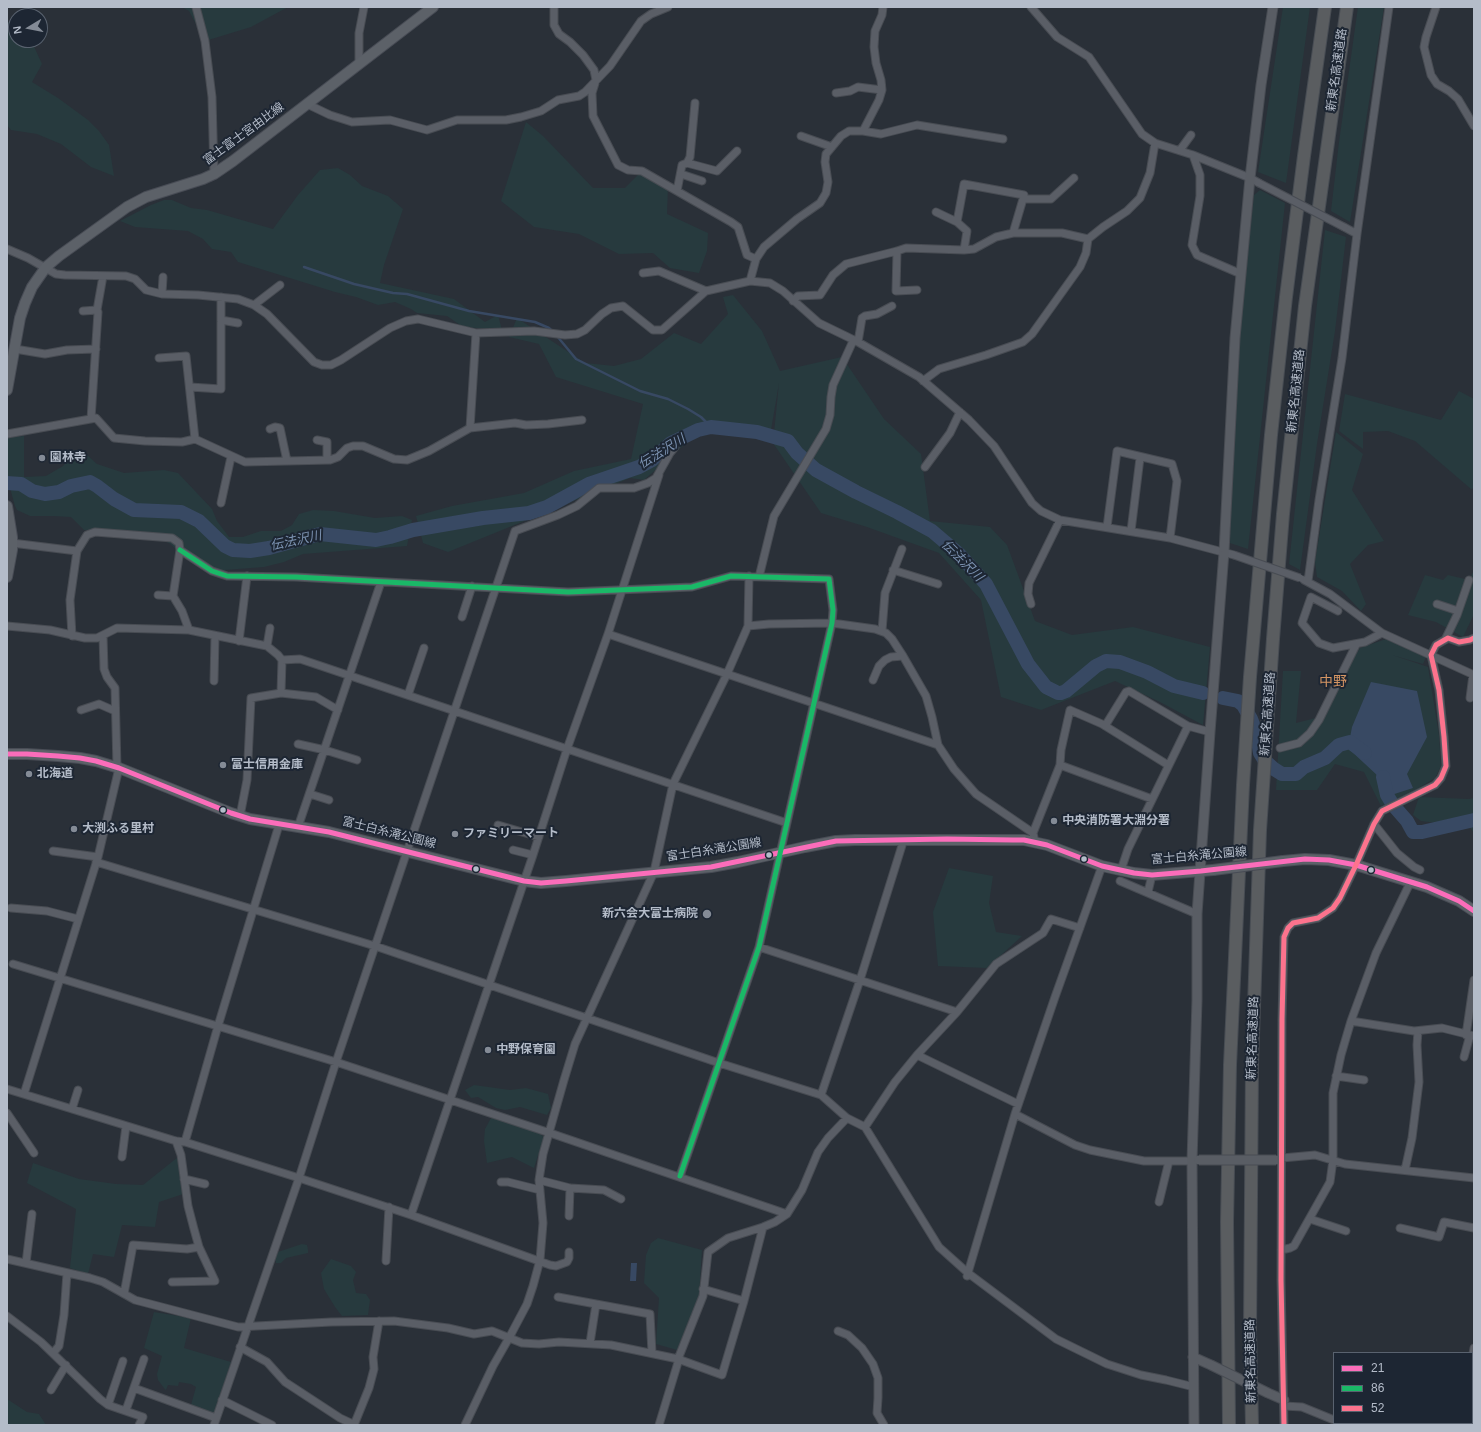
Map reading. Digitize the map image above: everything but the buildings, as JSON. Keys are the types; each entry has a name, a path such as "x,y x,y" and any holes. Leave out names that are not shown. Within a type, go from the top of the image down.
{"highway":[{"name":"新東名高速道路","path":"1229,1425 1227,1222 1230,1072 1243,785 1250,677 1270,450 1286,297 1325,7"},
{"name":"新東名高速道路","path":"1252,1425 1250,1331 1252,1064 1263,790 1270,682 1283,514 1305,306 1347,7"}],"main road":[{"name":"富士富士宮由比線","path":"7,390 20,318 25,302 32,287 46,267 80,240 127,207 146,197 180,187 214,174 433,7"},
{"path":"7,506 10,548 7,577"},
{"name":"富士白糸滝公園線","path":"7,754 80,758 118,768 240,816 279,825 329,832 524,881 541,883 711,866 836,841 904,839 1024,840 1034,838 1047,845 1102,866 1152,875 1213,870 1305,859 1329,860 1356,865 1411,881 1443,893 1474,911"}],"street":[{"path":"196,7 205,42 212,97 214,174"},
{"path":"359,64 360,33 364,7"},
{"path":"554,7 554,25 559,34 570,42 583,55 594,70 596,80 592,93 593,116 618,165 628,170 642,171 722,216 738,227 746,255 756,259"},
{"path":"307,104 330,115 352,122 390,120 427,130 456,120 506,120 521,117 540,110 558,100 579,96 585,92 610,66 641,21 651,14 668,7"},
{"path":"863,132 879,100 882,90 882,80 876,63 874,47 875,31 882,15 883,7"},
{"path":"1031,7 1057,37 1089,57 1142,134 1155,143 1194,155 1250,178 1357,234"},
{"path":"1194,1425 1193,1356 1197,914 1224,552 1235,338 1250,178 1261,85 1273,7"},
{"path":"1308,581 1319,500 1342,358 1357,234 1389,7"},
{"path":"1436,7 1424,46 1431,75 1437,84 1449,91 1458,99 1474,126"},
{"path":"836,93 850,92 858,87 882,90"},
{"path":"677,191 682,165 687,163 690,157 695,103"},
{"path":"750,281 756,259 764,246 797,218 820,203 826,193 828,182 824,162 826,154 840,136 849,131 881,134 917,125 1003,139"},
{"path":"1180,150 1192,135"},
{"path":"801,136 832,147"},
{"path":"923,381 938,369 986,355 1023,342 1027,338 1039,325 1080,267 1086,253 1088,239 1102,227 1127,211 1140,198 1150,173 1155,143"},
{"path":"687,163 717,171 737,151"},
{"path":"1194,155 1200,175 1200,196 1192,245 1197,255 1242,274"},
{"path":"681,174 702,181"},
{"path":"1023,199 1051,199 1074,178"},
{"path":"957,222 964,184 1024,195 1013,233"},
{"path":"936,212 957,222 967,231 964,250"},
{"path":"793,301 798,296 820,295 833,275 846,264 906,248 974,249 996,237 1013,233 1062,233 1088,239"},
{"path":"7,249 46,267 56,274 126,276 135,279 146,290 162,294 238,299 254,305 267,314 314,362 322,366 331,365 341,360 390,328 406,321 418,319 476,333 534,331 565,335 577,334 585,330 602,314 611,308 624,306 653,330 662,330 706,291 750,281 770,283 783,291 819,323 918,377 960,412 994,446 1032,503 1041,512 1060,520 1170,538 1234,555 1308,581 1348,606 1382,633 1474,675 1470,698"},
{"path":"898,251 896,291 917,290"},
{"path":"643,273 659,271 706,291"},
{"path":"91,419 97,310 103,276"},
{"path":"162,294 163,277"},
{"path":"254,305 280,286"},
{"path":"190,387 221,389 221,297"},
{"path":"760,577 774,516 797,475 826,429 830,415 833,385 856,342 862,318 877,314 892,306"},
{"path":"83,311 97,310"},
{"path":"221,320 238,323"},
{"path":"470,428 476,333"},
{"path":"15,349 45,354 67,350 96,349"},
{"path":"159,358 186,356 195,439"},
{"path":"925,467 950,434 960,412"},
{"path":"7,434 96,418 114,438 167,442 182,442 195,439 205,442 232,457 245,462 328,460 338,457 347,448 353,446 363,446 394,460 407,460 470,428 515,423 526,425 582,420"},
{"path":"270,429 275,427 280,428 287,461"},
{"path":"317,440 327,442 328,460"},
{"path":"134,1388 215,1422 299,1178 336,1062 515,532 558,516 577,506 599,488 634,488 648,483 656,478 670,453 675,448"},
{"path":"1106,527 1117,451 1140,458 1172,464 1177,481 1170,538"},
{"path":"221,503 232,457"},
{"path":"1131,531 1140,458"},
{"path":"411,1214 451,1100 608,634 660,471"},
{"path":"1031,604 1028,594 1029,583 1060,520"},
{"path":"72,636 70,600 78,551 87,535 95,532 172,538 179,543 180,550 173,596 182,611 189,630"},
{"path":"10,548 78,551"},
{"path":"882,631 885,593 902,549"},
{"path":"180,550 212,571 227,576 472,586 568,592 692,587 731,576 829,578 833,610 832,622 759,947 680,1176"},
{"path":"894,570 938,584"},
{"path":"239,641 247,576"},
{"path":"465,1425 492,1366 527,1304 540,1260 543,1223 539,1180 543,1154 575,1044 654,872 673,784 727,674 748,626 749,576"},
{"path":"1445,640 1458,611 1469,580"},
{"path":"298,827 381,582"},
{"path":"462,617 472,586"},
{"path":"158,595 173,596"},
{"path":"1338,611 1311,597 1302,623 1319,643 1333,648 1356,645 1371,640 1382,633"},
{"path":"1437,604 1458,611"},
{"path":"748,626 832,622 886,633 892,639 903,656 926,696 938,745 954,769 976,794 1034,838 1060,765 1061,750 1070,710 1105,726 1168,765"},
{"path":"7,626 50,630 85,638 97,638 117,628 189,630 267,646 282,660 281,693"},
{"path":"267,646 270,628"},
{"path":"608,634 938,745"},
{"path":"24,1094 97,859 118,768 115,688 107,677 104,669 103,636"},
{"path":"214,681 215,636"},
{"path":"1284,1425 1279,1159 1284,937 1288,928 1293,923 1318,918 1333,908 1340,898 1374,824 1382,811 1435,785 1441,778 1446,766 1439,690 1431,655 1436,645 1448,638 1459,642 1474,638"},
{"path":"1280,748 1299,743 1310,733 1319,720 1356,645"},
{"path":"408,695 424,648"},
{"path":"873,680 879,666 885,660 891,657 903,656"},
{"path":"282,660 300,659 787,823"},
{"path":"1105,726 1126,692 1129,691 1188,726 1210,732"},
{"path":"240,816 247,780 251,698 281,693 316,697 338,710"},
{"path":"81,710 99,704 115,711"},
{"path":"1121,870 1128,849 1188,726"},
{"path":"298,744 325,750 357,760"},
{"path":"1060,765 1152,799"},
{"path":"310,794 329,800"},
{"path":"1374,824 1397,853 1420,870"},
{"path":"185,1142 218,1026 279,825"},
{"path":"498,825 539,837"},
{"path":"822,1095 904,839"},
{"path":"513,850 533,856"},
{"path":"53,851 97,859 375,946 719,1063 822,1095 847,1118 865,1127 939,1247 967,1275 1056,1339 1107,1364 1141,1375 1194,1387"},
{"path":"967,1275 1018,1104 1102,866"},
{"path":"1148,892 1152,875"},
{"path":"1120,881 1197,914"},
{"path":"1281,1250 1294,1246 1330,1182 1333,1160 1333,1093 1336,1076 1351,1021 1376,953 1411,881"},
{"path":"11,908 47,911 78,919"},
{"path":"865,1127 895,1082 917,1054 957,1012 996,964 1043,933 1052,919 1080,928"},
{"path":"759,947 957,1012"},
{"path":"13,964 336,1062 550,1132 787,1214"},
{"path":"1464,1057 1470,1035 1474,980"},
{"path":"1351,1021 1418,1031 1442,1028 1470,1035"},
{"path":"1405,1170 1412,1138 1419,1082 1416,1046 1418,1031"},
{"path":"917,1054 1018,1104"},
{"path":"1336,1076 1364,1080"},
{"path":"7,1089 176,1141 185,1142 411,1214 550,1264 561,1265 567,1262 570,1252"},
{"path":"72,1109 78,1090"},
{"path":"7,1113 34,1153"},
{"path":"1015,1114 1075,1145 1090,1150 1144,1161 1279,1159 1315,1156 1345,1164 1474,1178"},
{"path":"659,1425 678,1359 703,1296 708,1252 728,1238 763,1227 775,1222 787,1214 802,1190 818,1152 828,1138 847,1118"},
{"path":"122,1157 126,1126"},
{"path":"172,1282 215,1281 200,1247 188,1206 181,1156 176,1141"},
{"path":"1159,1202 1169,1161"},
{"path":"184,1179 205,1184"},
{"path":"539,1180 570,1188 604,1190 621,1199"},
{"path":"501,1182 508,1182 540,1190"},
{"path":"569,1216 570,1188"},
{"path":"386,1261 389,1208"},
{"path":"26,1263 32,1214"},
{"path":"1310,1219 1346,1231"},
{"path":"1400,1228 1439,1237 1444,1222 1474,1228"},
{"path":"7,1259 90,1278 103,1282 135,1300 238,1327 331,1322 394,1321 448,1328 474,1334 492,1331 522,1343 540,1344 559,1342 611,1345 678,1359 722,1376 744,1301 763,1227"},
{"path":"124,1294 132,1245 187,1249 200,1247"},
{"path":"53,1353 59,1346 64,1315 67,1273"},
{"path":"703,1289 744,1301"},
{"path":"558,1297 650,1314 652,1353"},
{"path":"590,1343 596,1304"},
{"path":"7,1316 53,1353 108,1405 143,1417 139,1425"},
{"path":"240,1347 267,1362 286,1382 340,1418 352,1424 369,1388 374,1369 373,1357 379,1321"},
{"path":"838,1331 848,1335 862,1348 873,1364 878,1378 877,1412 884,1425"},
{"path":"1193,1356 1268,1393 1284,1403 1302,1407 1333,1420"},
{"path":"126,1410 144,1359"},
{"path":"108,1405 123,1362"},
{"path":"51,1390 66,1365"},
{"path":"222,1400 272,1425"}],"green space":[{"path":"182,7 288,7 251,27 205,41 189,11"},
{"path":"1283,7 1310,7 1286,183 1258,172"},
{"path":"1358,7 1384,7 1350,222 1331,211"},
{"path":"8,22 8,48 35,48 42,64 32,82 58,98 88,120 99,131 109,145 114,176 91,167 61,144 37,134 11,130 7,125"},
{"path":"526,122 543,136 593,188 625,188 642,171 668,186 667,214 708,233 707,251 699,273 670,268 653,253 619,254 579,234 534,227 501,201"},
{"path":"338,168 350,175 362,186 388,196 403,209 384,265 380,283 454,299 485,322 498,315 502,330 463,327 447,316 417,313 395,302 378,305 238,262 231,252 212,249 203,239 188,231 135,227 120,221 151,205 164,200 172,200 191,208 207,210 273,229 298,195 320,170"},
{"path":"1260,190 1285,203 1248,549 1230,543 1232,458 1236,367 1254,195"},
{"path":"1325,230 1346,237 1335,331 1317,444 1300,570 1289,564"},
{"path":"733,295 762,331 780,371 842,357 884,419 921,454 930,521 990,527 1007,545 1035,621 1072,635 1133,627 1210,647 1203,725 1160,702 1115,681 1041,710 1001,697 981,600 939,553 867,527 821,513 773,443 779,383 770,436 708,424 644,480 630,478 448,552 423,543 416,516 452,506 524,493 574,471 631,459 643,404 556,377 539,344 509,337 517,318 585,363 614,366 641,359 674,333 701,344 728,314 723,297"},
{"path":"1459,391 1474,399 1474,488 1471,489 1415,441 1388,431 1363,432 1363,449 1339,431 1345,394 1441,420"},
{"path":"1336,432 1363,454 1352,490 1384,541 1368,545 1350,564 1366,604 1361,611 1342,591 1317,577 1315,562"},
{"path":"24,436 24,477 46,476 63,466 73,455 86,454 97,464 124,473 164,470 178,473 212,509 217,521 229,537 243,537 261,531 281,531 292,525 299,514 313,510 334,511 375,518 402,516 412,520 407,546 303,554 284,562 264,567 212,571 186,558 169,543 150,536 84,530 71,517 30,516 17,510 7,477 15,476 7,476 7,437"},
{"path":"1474,570 1474,614 1463,637 1436,622 1408,615 1425,575 1443,580 1448,575 1469,580"},
{"path":"1386,639 1426,657 1423,664 1392,655 1428,667 1439,735 1441,766 1435,778 1409,794 1381,806 1364,772 1335,764 1317,790 1276,790 1283,671 1301,671 1296,723 1316,718 1360,648"},
{"path":"1419,797 1474,798 1474,833 1466,822 1452,825 1421,821 1413,815"},
{"path":"949,868 993,876 989,903 996,932 1022,936 987,968 938,966 933,912"},
{"path":"474,1085 510,1090 526,1088 548,1094 551,1108 547,1115 520,1107 505,1110 496,1108 478,1097 471,1098 465,1090"},
{"path":"491,1118 516,1124 544,1137 534,1168 512,1157 487,1163 484,1141 485,1129"},
{"path":"178,1157 183,1194 159,1202 155,1227 122,1225 114,1257 93,1254 88,1274 70,1268 76,1209 27,1183 33,1163 79,1179 116,1184 143,1185"},
{"path":"658,1238 702,1250 699,1296 677,1350 656,1344 659,1298 644,1283 646,1255 651,1243"},
{"path":"302,1244 307,1245 308,1253 286,1258 281,1263 276,1263 275,1259 278,1252"},
{"path":"331,1259 351,1266 356,1272 353,1280 356,1293 366,1294 370,1300 368,1315 342,1316 335,1307 324,1289 321,1273"},
{"path":"154,1312 191,1318 184,1348 231,1362 214,1415 191,1405 196,1387 191,1384 179,1382 178,1386 168,1385 166,1390 158,1380 157,1374 162,1356 144,1348"},
{"path":"7,1399 27,1412 39,1414 46,1425 7,1425"}],"water":[{"path":"1371,682 1417,691 1427,737 1407,774 1413,788 1382,798 1378,776 1350,750 1349,743 1352,727"},
{"path":"631,1263 637,1263 636,1281 630,1281"}],"waterway":[{"path":"304,267 354,284 393,293 407,294 469,311 535,322 549,328 553,332"},
{"path":"557,336 576,359 640,391 668,399 688,409 701,417 711,427"},
{"name":"伝法沢川","path":"7,483 21,484 32,491 45,494 59,492 71,486 90,482 114,499 134,510 181,512 199,521 225,546 233,550 250,551 269,548 320,534 376,540 413,530 483,518 529,513 547,507 589,484 639,467 652,460 671,443 698,430 711,427 757,432 788,441 797,453 816,470 932,531 959,554 986,584 1028,664 1046,687 1058,693 1066,691 1096,666 1106,661 1120,662 1147,672 1174,686 1203,693"},
{"name":"伝法沢川","path":"1223,698 1238,701 1243,705 1251,719 1257,735 1260,753 1265,761 1282,774 1296,774 1304,767 1325,758 1339,745 1350,742 1365,753"},
{"name":"伝法沢川","path":"1383,777 1387,795 1393,805 1407,821 1413,832 1422,832 1474,820"}],"transit line":[{"name":"86","path":"180,550 212,571 227,576 296,577 568,592 692,587 731,576 829,579 833,610 832,623 759,947 680,1176"},
{"name":"52","path":"1284,1425 1281,1280 1282,1019 1284,937 1288,928 1293,923 1318,918 1333,908 1340,898 1374,824 1382,811 1435,785 1441,778 1446,766 1444,737 1439,690 1431,655 1436,645 1448,638 1459,642 1474,638"},
{"name":"21","path":"7,754 58,756 96,761 119,768 231,813 250,819 329,832 524,881 541,883 711,867 836,841 947,839 1024,840 1047,845 1102,866 1134,873 1152,875 1305,859 1329,860 1356,865 1427,887 1459,901 1474,911"}],"place":[{"name":"園林寺","path":"42,458"},
{"name":"富士信用金庫","path":"223,765"},
{"name":"北海道","path":"29,774"},
{"name":"中央消防署大淵分署","path":"1054,821"},
{"name":"大渕ふる里村","path":"74,829"},
{"name":"ファミリーマート","path":"455,834"},
{"name":"新六会大富士病院","path":"707,914"},
{"name":"中野保育園","path":"488,1050"}],"district":[{"name":"中野","path":"1333,682"}]}
